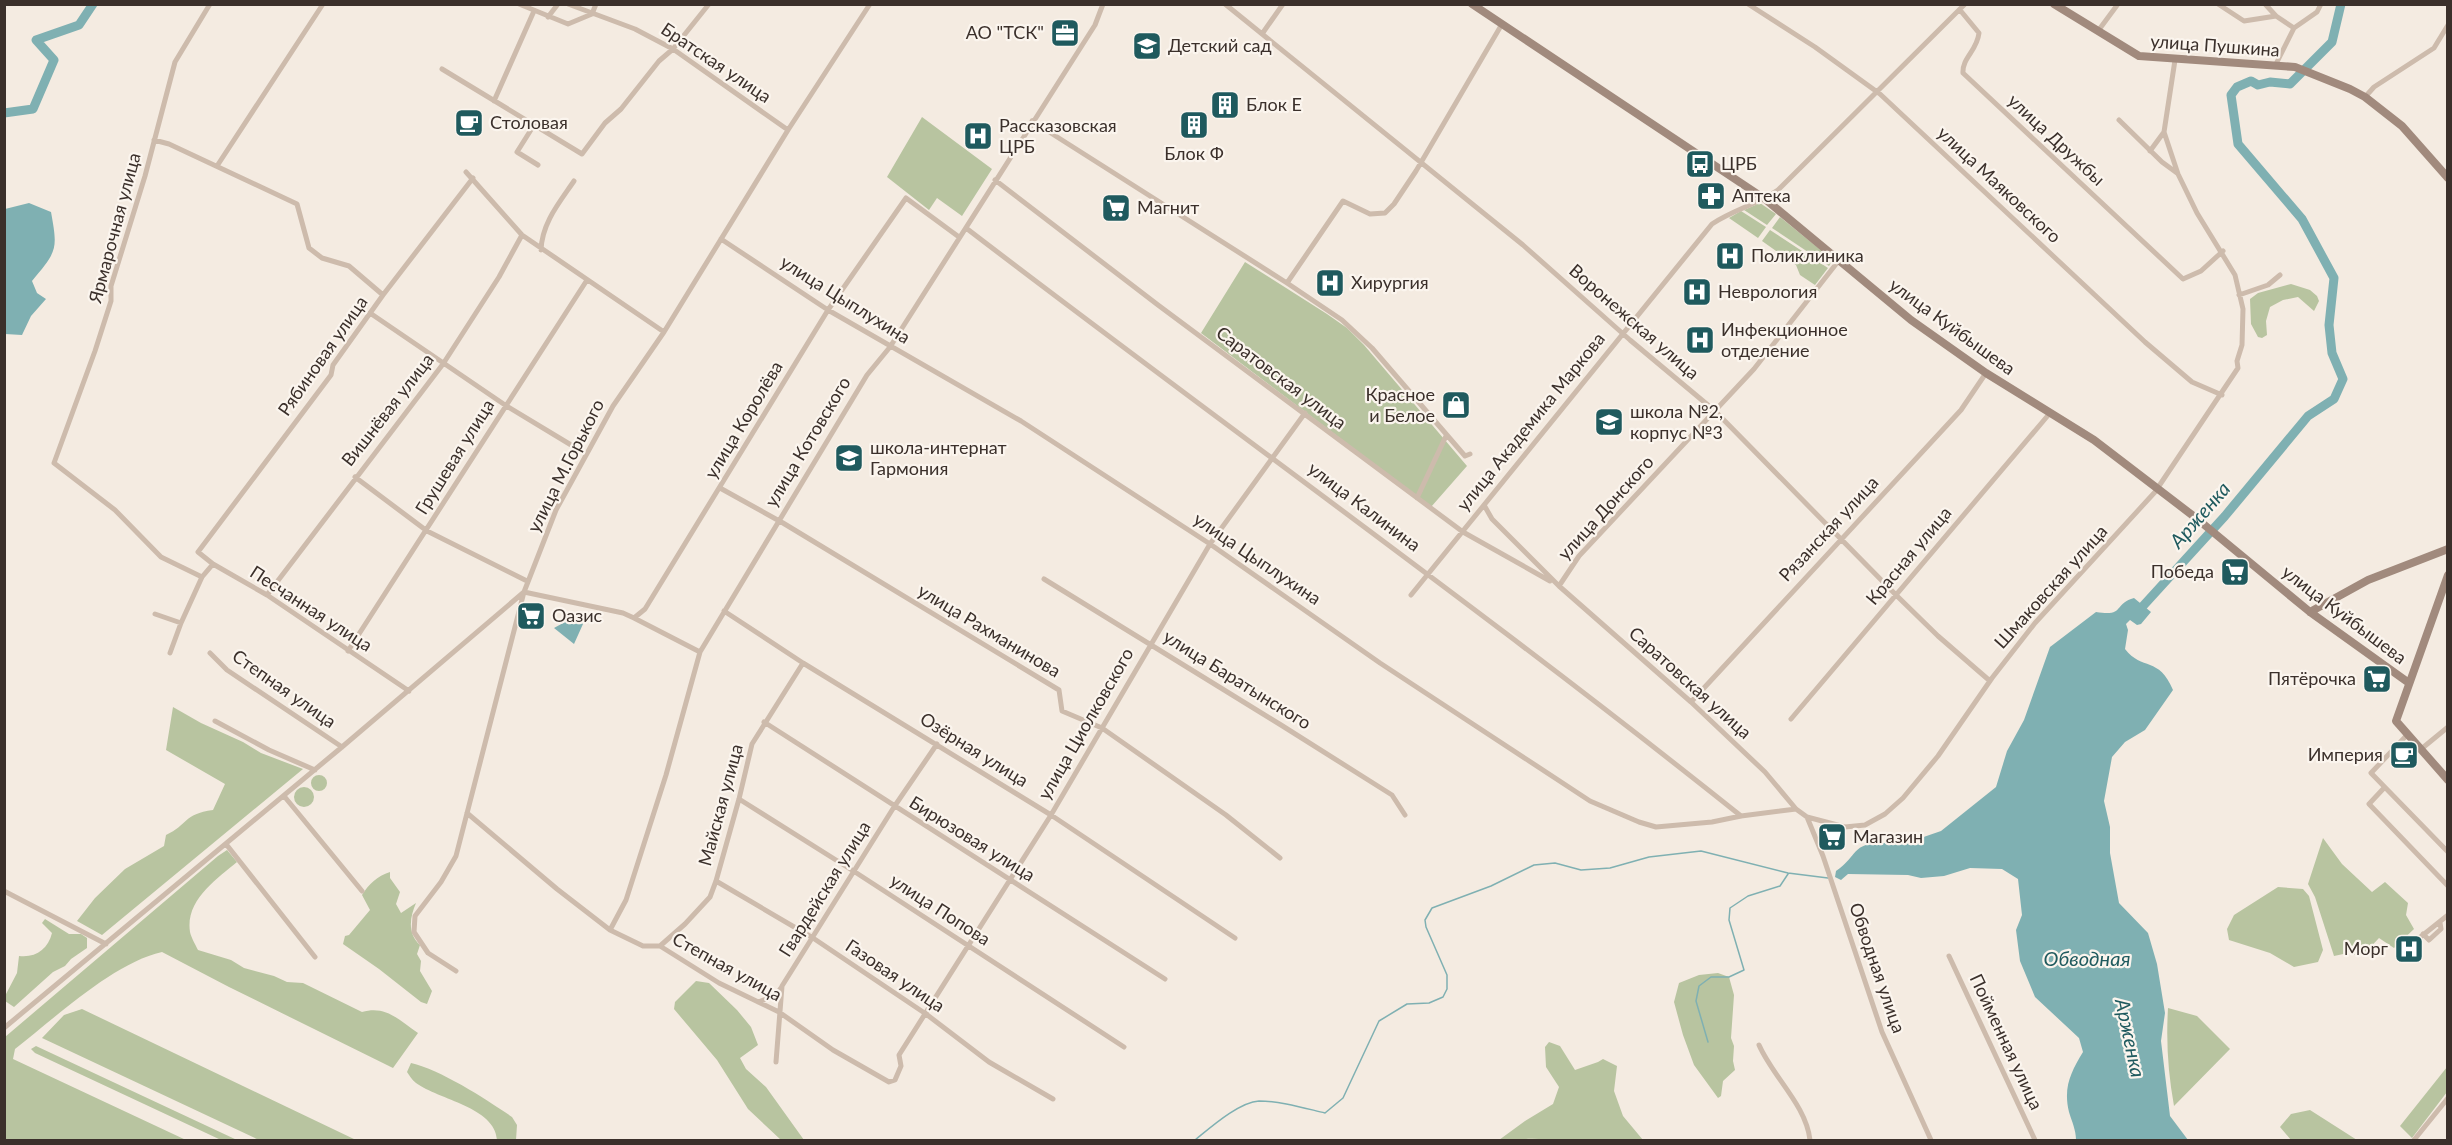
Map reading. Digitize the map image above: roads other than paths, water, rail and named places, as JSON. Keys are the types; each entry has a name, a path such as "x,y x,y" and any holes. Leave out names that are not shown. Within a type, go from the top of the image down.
{"street":[{"name":"Ярмарочная улица","path":"202,577 161,558 116,510 54,463 111,301 111,286 175,62 210,4"},
{"path":"217,166 323,4"},
{"path":"519,4 568,24 592,14 597,4"},
{"path":"548,17 558,4"},
{"name":"Братская улица","path":"568,4 635,29 673,49 788,130"},
{"path":"442,69 582,154 605,123 621,109 709,4"},
{"name":"улица М.Горького","path":"456,971 428,953 414,932 415,916 441,882 456,856 524,592 556,510 614,406 664,332 788,130 870,4"},
{"name":"улица Котовского","path":"610,930 626,900 666,775 700,652 867,375 890,346 966,228 1095,25 1103,4"},
{"name":"Воронежская улица","path":"1225,4 1523,245 1715,411 1896,595 1938,636 1990,681"},
{"path":"1262,34 1283,4"},
{"name":"улица Куйбышева","path":"1472,4 1765,199 1911,320 1986,373 2094,440 2196,518 2310,612 2409,683"},
{"name":"улица Маяковского","path":"1748,4 1815,47 1878,92 2145,342 2192,382 2222,395"},
{"name":"улица Академика Маркова","path":"1411,595 1622,332 1712,224 1740,207 1765,199 1778,190 1965,4"},
{"name":"улица Пушкина","path":"2054,4 2139,56 2295,67 2365,97 2402,126 2448,178"},
{"path":"2098,31 2118,4"},
{"path":"2218,4 2244,21 2276,16"},
{"path":"2265,4 2276,16 2294,28"},
{"path":"2276,64 2294,28 2317,12 2321,4"},
{"name":"улица Дружбы","path":"1960,10 1978,33 1978,45 1962,66 1963,73 2183,279 2200,271 2223,251"},
{"path":"494,101 534,11"},
{"path":"1287,283 1343,201 1370,214 1384,213 1394,204 1421,163 1502,24"},
{"path":"2365,97 2374,87 2434,48 2448,25"},
{"name":"Шмаковская улица","path":"1808,817 1845,827 1865,825 1885,814 1903,798 1938,756 1990,681 2035,623 2157,489 2238,368 2237,361 2242,345 2242,309 2235,275 2223,251 2197,213 2178,174 2164,132 2175,60"},
{"name":"Шмаковская улица","path":"2119,120 2150,151 2178,174"},
{"path":"1032,121 1342,320 1360,336 1465,456 1470,454"},
{"path":"534,125 517,152 538,165"},
{"path":"2150,151 2164,132"},
{"path":"154,140 169,144 297,204 303,233 309,248 322,258 349,267 383,295"},
{"path":"466,172 522,235 664,332"},
{"name":"Рябиновая улица","path":"198,552 331,375 333,365 383,295 473,178"},
{"name":"Саратовская улица","path":"995,180 1158,305 1463,532 1559,586"},
{"path":"541,250 541,236 549,219 574,181"},
{"name":"улица Королёва","path":"634,618 645,609 828,310 906,198 959,237"},
{"name":"улица Калинина","path":"966,228 1592,698 1741,816"},
{"name":"Вишнёвая улица","path":"267,595 443,364 499,277 522,235"},
{"name":"улица Цыплухина","path":"721,239 828,310 1021,421 1210,544 1380,663 1590,801 1656,827 1712,822 1796,809"},
{"name":"улица Донского","path":"1559,586 1579,556 1754,369 1840,259"},
{"path":"2240,295 2268,285 2280,275"},
{"name":"Грушевая улица","path":"348,651 587,280"},
{"path":"370,313 505,405 586,454"},
{"name":"Рязанская улица","path":"1691,702 1961,410 1986,373"},
{"name":"улица Циолковского","path":"889,1082 898,1077 901,1066 899,1055 1051,815 1210,544 1305,413"},
{"name":"Красная улица","path":"1791,719 2050,413"},
{"path":"1417,498 1446,436"},
{"path":"355,477 427,531 528,581"},
{"name":"улица Рахманинова","path":"720,488 778,520 1059,690 1062,711 1102,728 1226,815 1280,858"},
{"name":"Саратовская улица","path":"1484,505 1492,519 1559,586 1691,702 1765,772 1796,809"},
{"path":"2310,612 2368,580 2448,549"},
{"name":"Песчанная улица","path":"198,552 213,564 267,595 409,691"},
{"path":"170,653 180,623 202,577 213,564"},
{"path":"2448,575 2396,721 2448,780"},
{"name":"улица Баратынского","path":"1044,579 1392,795 1405,815"},
{"path":"4,1028 284,796 524,592 623,613 700,652"},
{"name":"Озёрная улица","path":"724,611 803,663 1051,815 1235,938"},
{"path":"155,614 180,623"},
{"name":"Степная улица","path":"210,653 227,670 342,747"},
{"name":"Майская улица","path":"660,946 710,897 739,799 752,744 803,663"},
{"path":"215,721 269,750 315,770"},
{"name":"Бирюзовая улица","path":"764,722 1165,979"},
{"path":"2420,750 2447,728"},
{"path":"2407,735 2371,773 2448,852"},
{"name":"Гвардейская улица","path":"776,1062 782,986 894,807 937,744"},
{"path":"2384,788 2368,804 2448,886"},
{"path":"284,796 362,891"},
{"name":"улица Попова","path":"739,799 1124,1047"},
{"path":"1796,809 1808,817"},
{"name":"Степная улица","path":"467,813 557,889 610,930 643,946 660,946 719,983 779,1012 833,1050 889,1082"},
{"name":"Обводная улица","path":"1808,817 1882,1032 1931,1140"},
{"path":"226,844 315,957"},
{"name":"Газовая улица","path":"716,881 813,938 926,1014 989,1062 1053,1099"},
{"path":"4,891 106,944"},
{"path":"2413,943 2433,924 2440,923 2448,915"},
{"name":"Пойменная улица","path":"1949,956 2035,1140"},
{"path":"758,1002 775,996 782,986"},
{"path":"1759,1045 1804,1119 1810,1140"},
{"path":"2414,1140 2448,1098"}],"water":[{"path":"29,203 51,212 54,250 32,281 37,293 46,299 31,316 22,335 5,334 5,209"},
{"name":"Обводная","path":"2134,598 2151,612 2141,624 2137,625 2130,620 2126,624 2128,630 2125,649 2131,656 2162,672 2173,690 2145,730 2125,742 2112,757 2104,801 2110,827 2110,853 2119,903 2148,933 2157,964 2165,1013 2161,1041 2170,1116 2188,1140 2076,1140 2067,1095 2072,1073 2083,1052 2079,1038 2035,997 2020,961 2016,930 2022,915 2018,879 2002,869 1970,868 1944,876 1921,878 1908,875 1848,874 1841,880 1835,877 1836,871 1861,847 1886,843 1890,837 1912,841 1941,831 1996,787 2007,751 2024,720 2050,647 2096,612 2111,613 2123,603"},
{"path":"574,617 580,617 583,624 574,644 554,628"}],"waterway":[{"path":"4,113 33,109 54,60 36,40 79,25 93,4"},
{"name":"Арженка","path":"2143,606 2225,516 2308,416 2334,399 2343,379 2332,353 2329,325 2334,278 2302,219 2238,144 2231,95 2237,87 2251,81 2258,85 2270,82 2290,84 2332,42 2341,4"},
{"path":"1195,1140 1225,1116 1251,1102 1276,1102 1325,1113 1343,1098 1379,1021 1407,1004 1429,1003 1443,997 1447,989 1447,975 1425,920 1432,908 1491,886 1534,865 1555,863 1581,870 1610,868 1649,857 1701,851 1788,873 1828,878"},
{"path":"1708,1042 1696,1001 1699,986 1711,977 1729,977 1744,970 1729,920 1730,908 1748,896 1780,886 1788,874"}],"place":[{"name":"АО \"ТСК\"","path":"1065,33"},
{"name":"Детский сад","path":"1147,46"},
{"name":"Блок Е","path":"1225,105"},
{"name":"Столовая","path":"469,123"},
{"name":"Блок Ф","path":"1194,125"},
{"name":"Рассказовская ЦРБ","path":"978,136"},
{"name":"ЦРБ","path":"1700,164"},
{"name":"Аптека","path":"1711,196"},
{"name":"Магнит","path":"1116,208"},
{"name":"Поликлиника","path":"1730,256"},
{"name":"Хирургия","path":"1330,283"},
{"name":"Неврология","path":"1697,292"},
{"name":"Инфекционное отделение","path":"1700,340"},
{"name":"Красное и Белое","path":"1456,405"},
{"name":"школа №2, корпус №3","path":"1609,422"},
{"name":"школа-интернат Гармония","path":"849,458"},
{"name":"Победа","path":"2235,572"},
{"name":"Оазис","path":"531,616"},
{"name":"Пятёрочка","path":"2377,679"},
{"name":"Империя","path":"2404,755"},
{"name":"Магазин","path":"1832,837"},
{"name":"Морг","path":"2409,949"}]}
